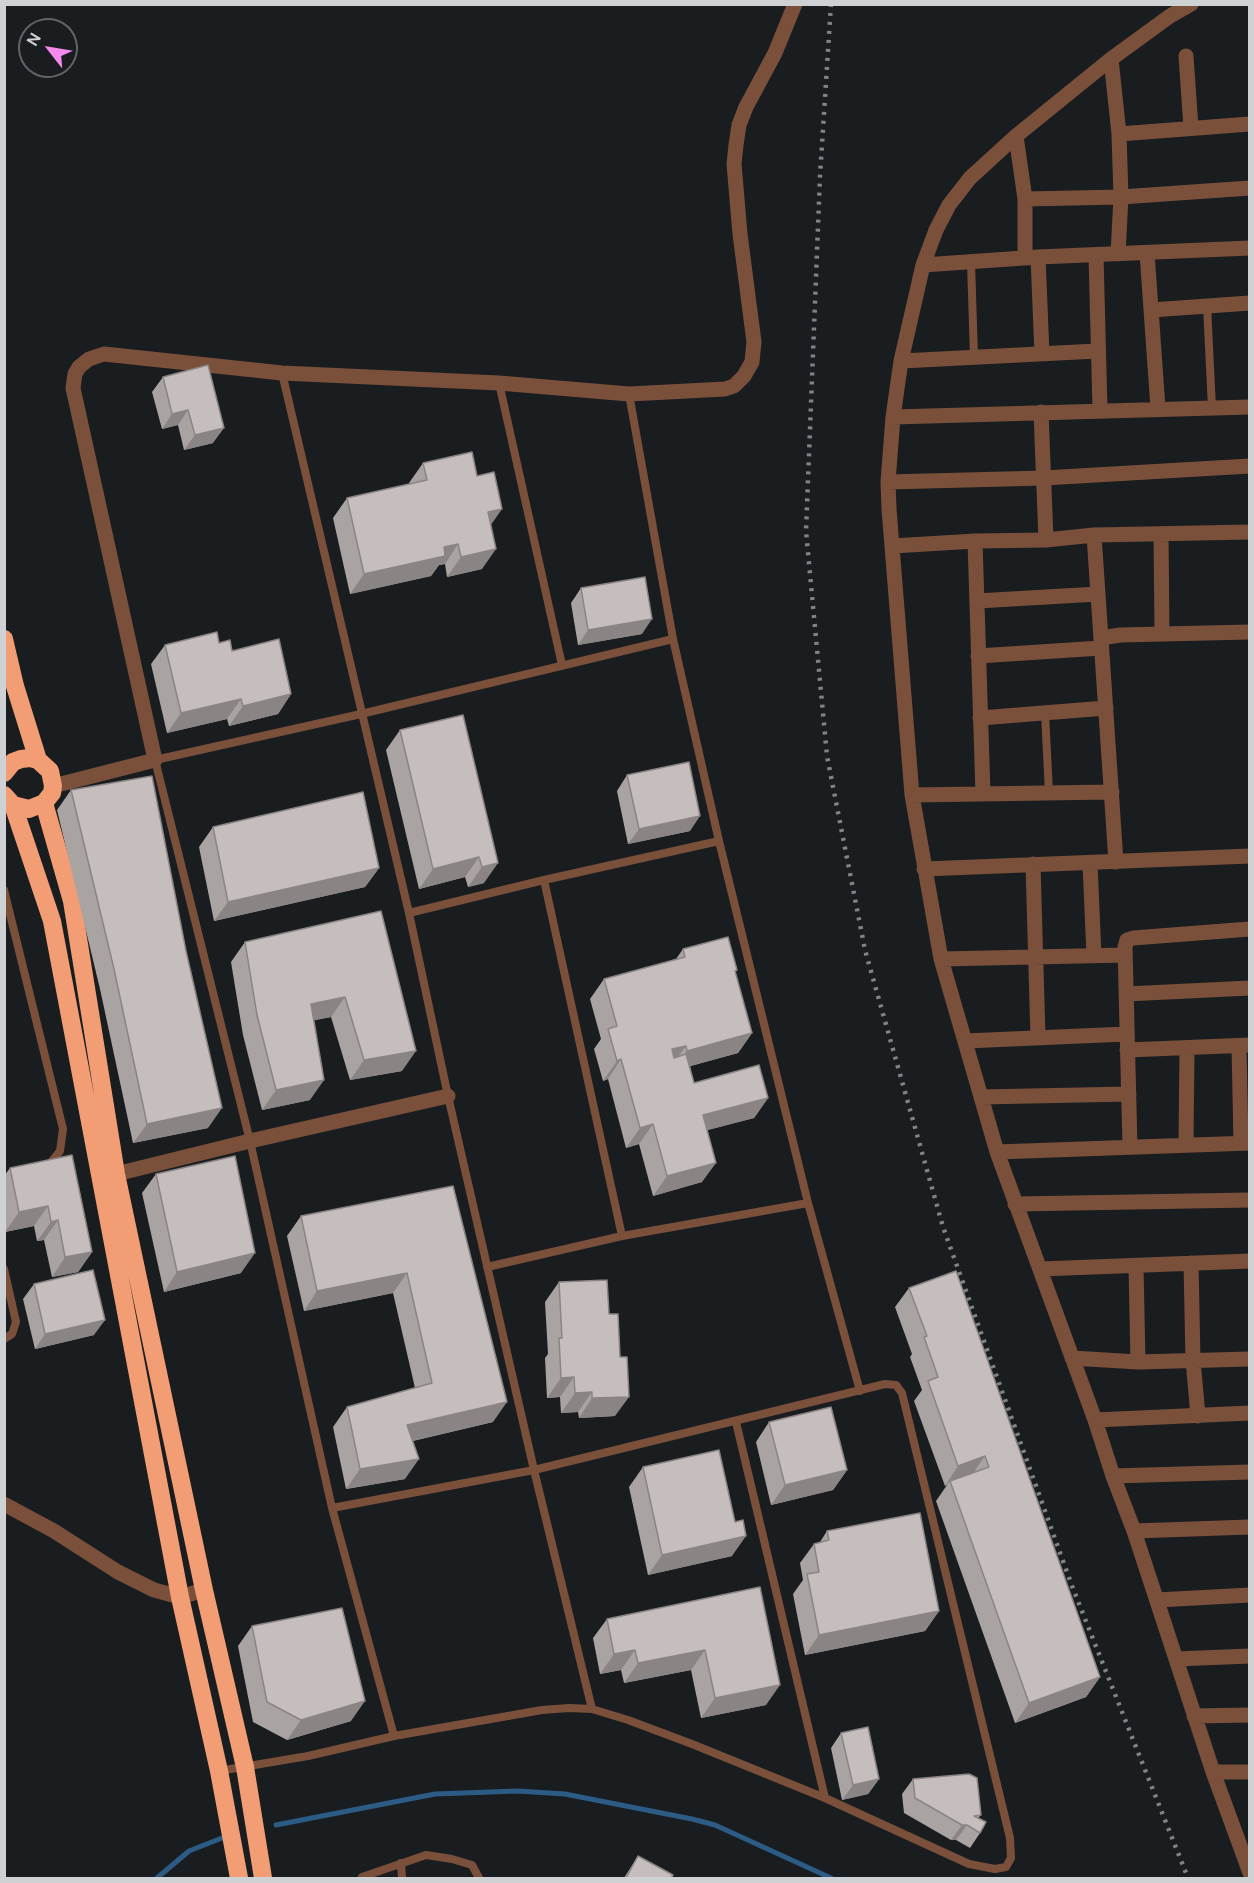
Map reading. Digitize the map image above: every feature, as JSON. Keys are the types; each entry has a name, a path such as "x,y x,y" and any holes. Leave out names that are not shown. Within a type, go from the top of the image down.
{"highway":[{"path":"4,639 15,686 47,772 52,793 44,803 29,810 9,800"},
{"path":"5,765 21,759 47,772"},
{"path":"9,800 52,921 180,1597 219,1771 239,1878"},
{"path":"44,803 72,901 116,1174 204,1590 245,1767 263,1878"},
{"path":"130,1332 148,1329"}],"street":[{"path":"47,772 90,775 155,760 73,388 79,367 88,359 104,354 282,373 499,383 629,394 725,389 734,386 744,376 752,362 754,342 734,164 739,125 775,53 795,4"},
{"path":"1191,4 1170,16 1110,59 1016,136 970,178 949,204 936,230 923,266 901,361 893,417 888,482 912,795 941,959 997,1152 1134,1531 1213,1772 1242,1828 1250,1873"},
{"path":"1186,56 1191,128"},
{"path":"1110,59 1119,134 1121,197 1118,254"},
{"path":"1119,134 1250,124"},
{"path":"1016,136 1042,354"},
{"path":"1024,199 1121,197 1250,188"},
{"path":"923,266 1031,257 1250,248"},
{"path":"1147,253 1158,408"},
{"path":"1096,255 1100,410"},
{"path":"1151,310 1250,303"},
{"path":"901,361 1097,351"},
{"path":"893,417 1250,407"},
{"path":"1041,412 1046,540"},
{"path":"888,482 1044,478 1250,466"},
{"path":"893,546 1250,531"},
{"path":"1161,534 1162,634"},
{"path":"1094,536 1116,862"},
{"path":"975,541 983,794"},
{"path":"977,601 1098,594"},
{"path":"978,656 1162,634 1250,632"},
{"path":"980,718 1106,708"},
{"path":"912,795 1112,792"},
{"path":"924,869 1250,856"},
{"path":"1090,863 1094,956"},
{"path":"1033,864 1038,1038"},
{"path":"1130,1147 1125,956 1127,940 1250,929"},
{"path":"941,959 1125,956"},
{"path":"1126,994 1250,988"},
{"path":"965,1041 1127,1034"},
{"path":"997,1152 1245,1143 1244,1046 1127,1050"},
{"path":"1186,1145 1187,1048"},
{"path":"981,1097 1129,1094"},
{"path":"116,1174 448,1096"},
{"path":"1015,1204 1250,1200"},
{"path":"1040,1269 1250,1262"},
{"path":"1191,1263 1193,1360 1198,1416"},
{"path":"1136,1266 1138,1362"},
{"path":"1072,1358 1138,1362 1250,1359"},
{"path":"1095,1420 1250,1413"},
{"path":"1113,1476 1250,1472"},
{"path":"4,1504 54,1531 118,1572 154,1590 180,1597 204,1590"},
{"path":"1134,1531 1250,1527"},
{"path":"1157,1600 1250,1595"},
{"path":"1176,1659 1250,1656"},
{"path":"1194,1716 1250,1715"},
{"path":"1213,1772 1250,1772"}],"lane":[{"path":"971,262 974,357"},
{"path":"1207,306 1212,408"},
{"path":"282,373 409,913 448,1096 534,1470 592,1709"},
{"path":"499,383 562,665"},
{"path":"629,394 674,639 720,841 808,1203 860,1391"},
{"path":"394,1736 332,1508 250,1141 155,760 361,714 674,639"},
{"path":"1045,713 1049,793"},
{"path":"409,913 720,841"},
{"path":"544,880 622,1236"},
{"path":"4,890 63,1129 60,1151 55,1159 41,1171"},
{"path":"487,1267 622,1236 808,1203"},
{"path":"4,1269 16,1322 12,1334 4,1339"},
{"path":"219,1771 308,1756 394,1736 542,1710 592,1709 681,1740 825,1798 969,1864 995,1869 1006,1867 1011,1858 1010,1838 902,1393 896,1385 885,1384 534,1470 332,1508"},
{"path":"736,1422 825,1798"},
{"path":"360,1878 426,1855 472,1865 479,1878"},
{"path":"401,1863 402,1878"}],"building":[{"path":"208,365 224,428 195,435 188,410 172,414 163,377"},
{"path":"472,452 477,476 494,472 502,509 488,512 496,549 461,557 458,544 444,547 445,556 364,574 347,498 427,480 423,463"},
{"path":"645,577 652,619 588,630 581,588"},
{"path":"217,632 219,643 230,640 232,651 279,639 291,694 243,706 241,699 181,713 165,645"},
{"path":"463,715 498,863 482,867 479,857 433,869 400,730"},
{"path":"689,762 700,816 639,829 627,775"},
{"path":"152,776 186,951 222,1108 147,1124 114,969 71,790"},
{"path":"363,792 379,868 228,902 213,827"},
{"path":"381,911 416,1051 364,1060 345,997 311,1004 324,1080 276,1090 257,1015 245,942"},
{"path":"728,937 752,1033 687,1051 686,1046 672,1049 674,1058 686,1054 694,1083 759,1065 768,1098 703,1115 716,1163 667,1176 653,1124 640,1128 621,1059 617,1061 608,1029 617,1026 604,979 685,957 683,949"},
{"path":"72,1155 92,1252 65,1257 58,1220 51,1222 48,1206 19,1212 10,1168"},
{"path":"235,1156 255,1253 177,1272 156,1174"},
{"path":"453,1186 507,1402 407,1425 419,1459 360,1469 347,1407 432,1383 407,1273 317,1291 301,1216"},
{"path":"93,1270 105,1320 45,1334 34,1284"},
{"path":"956,1271 1100,1677 1029,1703 950,1481 989,1467 985,1456 958,1466 928,1381 938,1377 924,1337 927,1336 909,1288"},
{"path":"607,1280 609,1314 618,1314 620,1357 627,1357 629,1397 592,1398 592,1392 575,1393 574,1377 561,1378 559,1338 562,1338 559,1282"},
{"path":"831,1407 847,1470 785,1485 769,1422"},
{"path":"719,1450 735,1522 743,1520 746,1536 662,1555 643,1467"},
{"path":"920,1513 939,1611 819,1635 807,1574 819,1572 814,1544 829,1540 827,1531"},
{"path":"760,1587 780,1685 715,1698 705,1650 638,1663 635,1650 614,1654 607,1619"},
{"path":"342,1608 365,1701 301,1720 267,1702 252,1626"},
{"path":"868,1727 879,1779 853,1785 841,1733"},
{"path":"969,1774 977,1778 981,1815 974,1816 986,1822 980,1833 915,1798 913,1779"},
{"path":"638,1856 673,1875 671,1878 626,1878"}],"waterway":[{"path":"276,1825 435,1794 518,1791 565,1794 715,1825 831,1878"},
{"path":"157,1878 189,1851 227,1836"}],"railway":[{"path":"831,4 820,176 806,531 827,756 865,950 943,1227 1072,1586 1188,1878"}]}
